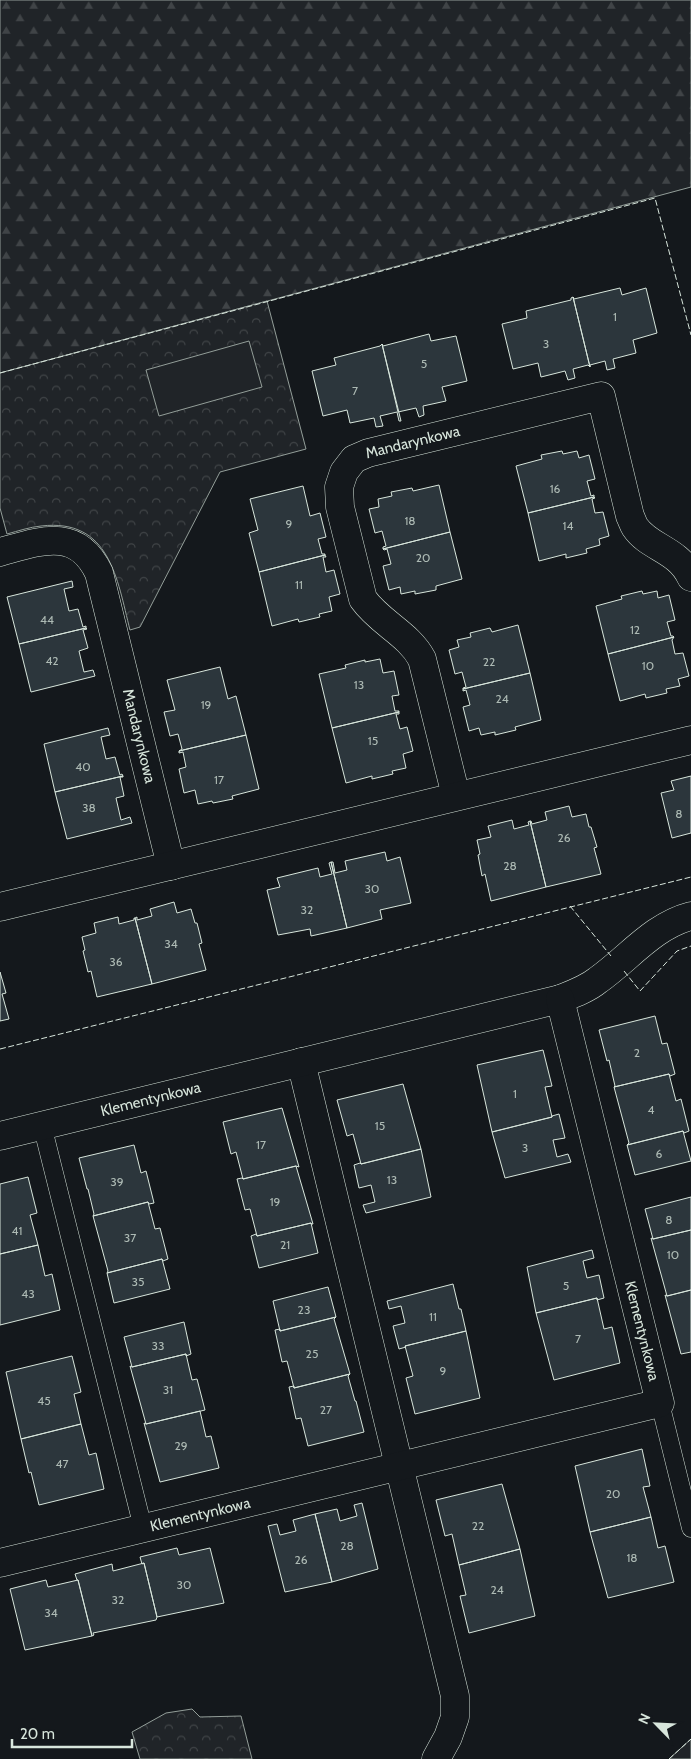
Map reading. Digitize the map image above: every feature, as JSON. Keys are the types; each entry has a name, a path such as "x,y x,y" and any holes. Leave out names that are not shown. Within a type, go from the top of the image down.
{"street":[{"name":"Mandarynkowa","path":"456,796 422,659 416,646 370,610 363,599 340,507 339,494 339,487 344,472 354,459 368,453 601,396 630,516 635,527 642,534 680,560 691,577"},
{"name":"Mandarynkowa","path":"0,552 44,540 60,540 86,552 94,561 99,573 171,866"},
{"path":"0,907 691,740"},
{"name":"Klementynkowa","path":"0,1136 560,999 598,981 660,929 678,919 691,916"},
{"name":"Klementynkowa","path":"0,1563 660,1402 560,999"},
{"path":"301,1062 455,1696 455,1717 448,1737 436,1759"}],"lane":[{"path":"42,1125 143,1528"},
{"path":"660,1402 691,1528"}],"green space":[{"path":"0,0 691,0 691,187 0,373"},
{"path":"267,301 306,449 220,472 140,627 130,630 114,573 106,556 96,542 82,532 64,526 41,526 7,534 0,508 0,373"},
{"path":"249,341 262,387 159,416 146,370"},
{"path":"192,1709 200,1717 241,1716 252,1759 140,1759 132,1732 166,1713"},
{"path":"691,1739 691,1759 669,1759"}],"building":[{"path":"620,288 622,295 646,288 657,333 633,340 636,353 613,359 615,368 607,370 605,361 590,365 590,367 573,297 574,299"},
{"path":"573,297 590,367 588,365 573,369 575,378 568,380 565,371 541,377 538,363 513,369 502,324 527,318 526,311 571,300"},
{"path":"429,334 431,341 456,336 467,381 442,387 446,401 423,406 424,415 419,417 416,408 398,412 382,344 383,346"},
{"path":"382,344 401,421 399,421 397,412 380,416 383,426 376,427 374,418 350,423 347,410 323,416 312,371 336,365 334,358"},
{"path":"562,451 563,454 577,451 579,458 589,455 595,479 587,481 591,496 594,495 594,497 528,513 516,466 542,459 541,455"},
{"path":"439,485 450,532 383,549 386,546 382,531 375,533 369,509 379,507 378,499 392,496 391,492 412,488 413,491"},
{"path":"303,486 310,516 320,513 326,537 318,539 322,554 325,555 259,572 249,533 258,530 250,499"},
{"path":"594,497 592,499 595,513 603,512 609,536 599,539 600,545 586,549 587,553 566,558 566,554 539,561 528,513"},
{"path":"450,532 462,579 436,586 436,590 415,594 415,591 401,594 400,587 389,590 383,566 391,564 387,549 383,549"},
{"path":"325,555 326,557 323,557 326,572 334,570 340,594 329,597 332,611 319,614 320,617 299,622 298,619 272,626 259,572"},
{"path":"72,581 73,587 64,589 69,611 78,609 83,627 86,626 86,628 19,644 7,597"},
{"path":"642,591 643,594 657,591 658,598 669,595 675,620 667,622 671,636 674,637 608,654 596,606 622,599 621,596"},
{"path":"518,625 530,673 463,689 466,687 462,672 455,674 449,650 459,647 457,640 471,637 470,633 490,628 492,632"},
{"path":"86,628 83,630 88,648 79,651 84,672 93,670 95,676 31,692 19,644"},
{"path":"674,637 672,640 675,654 683,653 689,676 678,679 680,686 666,689 667,693 646,698 645,694 620,701 608,654"},
{"path":"380,659 383,673 394,671 399,695 392,696 395,711 399,712 332,728 319,674 346,668 345,665 365,660 365,662"},
{"path":"220,667 228,699 236,696 246,735 179,751 182,749 178,734 170,736 164,712 175,710 167,680"},
{"path":"530,673 541,720 515,727 516,730 495,735 495,732 481,735 479,728 469,731 463,707 470,705 466,690 463,691 463,689"},
{"path":"399,712 399,714 396,714 400,729 407,727 413,751 403,754 406,768 392,771 393,774 372,779 372,776 346,783 332,728"},
{"path":"108,728 110,735 101,737 106,759 115,757 120,775 122,774 123,776 55,792 44,744"},
{"path":"246,735 259,789 232,796 233,799 198,804 195,790 184,793 179,769 186,767 183,752 179,753 179,751"},
{"path":"123,776 120,777 124,796 116,798 121,820 130,817 132,823 67,839 55,792"},
{"path":"691,776 691,833 672,838 661,793 674,790 671,781"},
{"path":"569,806 572,817 586,814 597,847 594,848 601,874 546,887 530,821 532,824 547,820 545,812"},
{"path":"512,820 514,829 529,825 528,822 530,821 546,887 491,901 485,874 482,876 477,840 491,837 488,826"},
{"path":"385,852 387,861 400,857 411,903 380,910 382,919 347,928 331,862 333,862 335,873 347,870 345,861"},
{"path":"331,862 347,928 311,936 310,929 278,935 267,890 280,887 277,878 318,868 320,877 332,874 329,863"},
{"path":"174,902 177,913 191,909 202,943 199,944 206,970 152,984 135,918 137,917 137,920 152,916 150,909"},
{"path":"118,917 119,924 134,920 135,918 152,984 97,997 91,971 88,972 82,937 96,933 94,923"},
{"path":"0,972 6,993 2,994 9,1019 0,1021"},
{"path":"655,1016 662,1044 667,1043 675,1074 614,1087 609,1060 607,1061 599,1030"},
{"path":"543,1050 552,1086 545,1087 552,1117 492,1132 477,1065"},
{"path":"669,1074 676,1101 681,1099 689,1131 627,1145 629,1143 614,1087"},
{"path":"403,1084 421,1149 361,1164 353,1134 347,1136 337,1100"},
{"path":"282,1108 299,1167 296,1166 243,1179 236,1152 231,1154 223,1122"},
{"path":"559,1114 565,1138 553,1140 557,1157 568,1154 571,1162 505,1178 492,1132"},
{"path":"683,1131 691,1161 635,1175 627,1145"},
{"path":"134,1145 141,1173 146,1171 154,1203 149,1204 148,1202 93,1216 79,1158"},
{"path":"421,1149 431,1197 366,1213 363,1205 375,1202 371,1185 359,1188 354,1165"},
{"path":"296,1166 313,1224 257,1236 250,1209 245,1210 237,1179"},
{"path":"28,1177 37,1213 30,1215 38,1245 0,1254 0,1184"},
{"path":"691,1197 691,1230 653,1239 645,1209"},
{"path":"148,1202 155,1229 160,1228 168,1259 107,1273 93,1216"},
{"path":"311,1223 318,1253 259,1268 251,1236"},
{"path":"691,1230 691,1290 667,1296 651,1238"},
{"path":"38,1245 45,1276 52,1274 60,1310 0,1325 0,1254"},
{"path":"592,1250 594,1258 583,1261 587,1278 599,1275 604,1298 597,1300 597,1298 536,1313 527,1267"},
{"path":"162,1259 170,1289 114,1303 107,1273"},
{"path":"453,1284 466,1331 399,1349 393,1326 405,1323 401,1306 389,1309 387,1301"},
{"path":"328,1287 336,1317 280,1331 273,1301"},
{"path":"691,1290 691,1352 681,1354 665,1295"},
{"path":"597,1298 604,1329 612,1327 620,1363 554,1380 536,1313"},
{"path":"336,1317 334,1319 350,1374 294,1388 287,1361 282,1362 275,1330 280,1329 280,1331"},
{"path":"184,1322 191,1354 132,1367 124,1337"},
{"path":"466,1331 480,1398 415,1414 406,1378 413,1376 405,1346"},
{"path":"186,1354 192,1380 197,1379 205,1410 146,1424 130,1366"},
{"path":"72,1356 81,1392 74,1394 81,1424 21,1439 6,1372"},
{"path":"350,1374 348,1376 364,1432 308,1446 301,1418 296,1419 289,1387 294,1386 294,1388"},
{"path":"200,1411 206,1437 211,1436 219,1468 160,1482 144,1423"},
{"path":"81,1424 89,1455 96,1453 104,1489 39,1505 21,1439"},
{"path":"642,1449 650,1486 643,1487 651,1517 590,1532 575,1466"},
{"path":"502,1484 520,1549 459,1565 452,1534 445,1536 436,1500"},
{"path":"362,1503 378,1569 332,1582 315,1514 337,1509 340,1521 357,1516 354,1505"},
{"path":"315,1514 332,1582 285,1592 268,1526 277,1524 280,1535 296,1531 293,1520"},
{"path":"651,1517 658,1548 665,1546 674,1582 608,1598 590,1532"},
{"path":"177,1548 179,1555 210,1548 224,1603 157,1617 144,1563 142,1564 140,1557"},
{"path":"520,1549 535,1616 469,1633 460,1596 466,1595 459,1565"},
{"path":"144,1563 157,1617 156,1620 93,1633 94,1635 92,1636 75,1574 112,1564 113,1571"},
{"path":"46,1580 48,1587 78,1580 92,1636 25,1650 10,1589"}],"fence":[{"path":"0,373 655,198 691,335"},
{"path":"0,1049 691,877"},
{"path":"570,906 611,956"},
{"path":"624,971 640,991 677,951 691,946"},
{"path":"669,1759 691,1739"}]}
